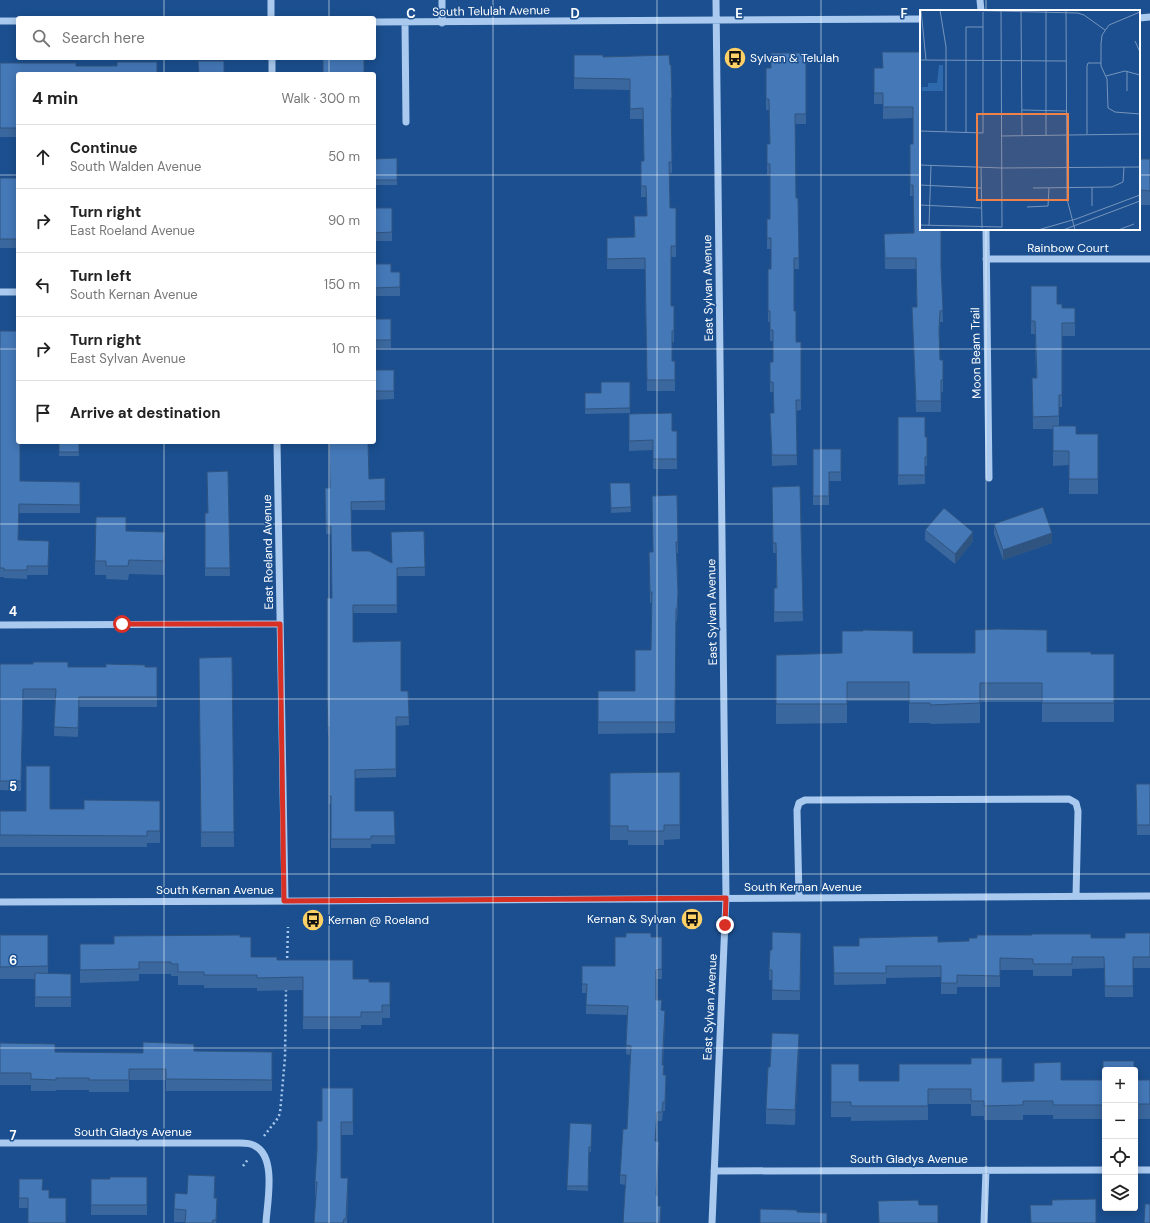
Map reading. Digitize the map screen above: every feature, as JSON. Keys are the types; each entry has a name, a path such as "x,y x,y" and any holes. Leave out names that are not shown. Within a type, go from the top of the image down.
{"street":[{"path":"271,0 271,16"},
{"path":"442,0 442,23"},
{"name":"East Sylvan Avenue","path":"712,1223 726,898 716,0"},
{"path":"980,0 981,10"},
{"path":"1140,18 1150,17"},
{"name":"South Telulah Avenue","path":"376,22 920,20"},
{"path":"0,21 16,21"},
{"path":"405,23 406,122"},
{"path":"272,60 272,72"},
{"name":"Moon Beam Trail","path":"986,230 989,478"},
{"name":"Rainbow Court","path":"986,259 1150,259"},
{"path":"0,292 16,292"},
{"name":"East Roeland Avenue","path":"277,444 284,901"},
{"path":"0,625 280,624"},
{"path":"799,898 797,810 799,803 805,800 1069,799 1076,803 1078,811 1076,896"},
{"name":"South Kernan Avenue","path":"0,902 1150,896"},
{"name":"South Gladys Avenue","path":"0,1143 240,1143 257,1146"},
{"path":"257,1146 263,1152 268,1163 269,1177 266,1223"},
{"path":"984,1223 986,1170"},
{"name":"South Gladys Avenue","path":"714,1171 1102,1170"},
{"path":"1138,1170 1150,1170"}],"path":[{"path":"287,966 288,927"},
{"path":"243,1166 278,1118 280,1113 284,1058 286,981"}],"building":[{"path":"882,52 920,52 920,230 941,230 943,310 940,311 939,330 940,360 943,360 943,380 941,380 941,401 916,401 912,307 917,307 916,258 885,258 884,234 914,233 913,185 910,185 910,144 913,144 913,107 883,107 883,93 874,93 874,68 883,68"},
{"path":"771,53 806,53 806,114 795,114 796,198 798,198 799,258 794,258 794,311 796,311 796,342 801,342 801,400 796,400 797,455 772,455 770,413 774,413 773,382 770,382 770,362 773,362 773,330 770,330 770,311 768,311 768,269 771,269 771,238 767,238 767,219 770,219 770,164 767,164 767,144 770,144 769,99 766,99 766,68 771,68"},
{"path":"574,55 603,55 603,57 669,55 671,65 672,98 672,162 669,162 670,208 676,208 676,246 671,246 671,306 674,306 672,361 675,361 675,380 647,380 645,258 607,259 607,238 635,237 634,216 647,216 646,186 641,186 641,161 644,161 643,108 630,109 630,79 574,78"},
{"path":"323,60 364,60 364,72 323,72"},
{"path":"198,61 224,61 224,72 199,72"},
{"path":"117,62 157,62 157,72 16,72 16,128 0,128 0,63 76,63 76,66 117,66"},
{"path":"397,158 397,180 376,180 376,159"},
{"path":"1140,159 1150,159 1150,191 1140,190"},
{"path":"0,178 16,178 16,239 0,239"},
{"path":"376,208 392,208 392,232 376,233"},
{"path":"376,264 391,264 391,272 400,272 400,287 376,288"},
{"path":"1031,286 1057,286 1057,304 1062,304 1062,308 1075,308 1075,323 1062,323 1062,395 1059,395 1059,416 1033,417 1032,378 1037,378 1035,321 1031,321"},
{"path":"376,319 391,319 391,340 376,340"},
{"path":"0,331 16,331 16,444 20,444 20,481 80,482 80,505 19,504 18,540 49,541 48,566 27,566 27,570 4,570 4,568 0,568"},
{"path":"376,370 394,370 394,391 376,391"},
{"path":"601,382 630,382 630,408 585,409 585,393 601,393"},
{"path":"672,413 672,431 677,431 677,459 653,459 653,440 629,441 629,414"},
{"path":"898,417 925,417 927,457 925,457 925,475 898,475"},
{"path":"1053,426 1076,426 1076,434 1098,434 1098,479 1069,479 1069,451 1053,451"},
{"path":"59,444 79,444 79,452 59,452"},
{"path":"329,444 368,444 369,479 385,478 385,501 351,502 352,551 369,551 392,563 391,532 424,531 425,567 397,568 397,605 353,605 353,642 401,641 401,691 408,691 409,717 396,717 396,769 355,770 355,811 394,811 395,836 371,836 371,839 331,839 331,796 329,796 329,727 327,698 327,598 332,598 331,526 326,526 325,488 330,488"},
{"path":"813,449 841,449 841,472 829,472 829,496 813,496"},
{"path":"228,471 230,568 205,568 205,513 208,513 207,472"},
{"path":"610,483 630,483 631,507 611,508"},
{"path":"800,486 803,612 774,612 774,588 777,588 776,543 773,543 772,487"},
{"path":"677,495 678,542 676,542 678,593 676,609 675,722 598,722 598,691 635,691 635,650 651,650 652,592 650,592 649,552 653,552 652,496"},
{"path":"1043,507 1052,533 1003,550 994,524"},
{"path":"944,508 973,532 955,554 925,530"},
{"path":"96,517 126,517 126,531 165,532 164,561 129,560 128,566 106,566 106,561 95,561"},
{"path":"975,630 1047,630 1047,652 1091,652 1091,654 1114,654 1114,703 1042,703 1042,683 980,683 980,703 930,705 930,703 909,703 909,682 847,682 847,704 776,704 776,655 842,653 842,631 913,631 913,653 975,653"},
{"path":"232,657 234,832 201,832 199,658"},
{"path":"33,662 68,662 68,667 106,667 106,664 145,665 145,667 157,667 157,697 79,697 78,728 54,727 56,689 23,689 21,781 0,781 0,664 33,664"},
{"path":"26,766 50,766 50,809 84,809 84,800 160,801 160,831 147,831 147,836 0,835 0,811 26,811"},
{"path":"680,772 680,825 664,825 664,831 628,831 628,826 610,826 610,773"},
{"path":"1136,784 1150,784 1150,825 1137,825"},
{"path":"772,932 801,933 800,991 772,990 772,970 769,970 770,950 772,950"},
{"path":"626,933 651,933 651,937 662,937 662,969 656,970 656,1000 662,1000 661,1010 665,1011 662,1065 664,1065 663,1075 666,1075 665,1102 663,1102 662,1112 657,1112 655,1141 659,1142 656,1195 658,1196 658,1206 661,1206 660,1223 623,1223 626,1175 620,1175 623,1129 627,1129 631,1046 626,1045 628,1006 586,1005 587,984 582,984 582,966 615,966 615,937 626,937"},
{"path":"1125,933 1150,933 1150,957 1133,957 1133,986 1105,986 1104,957 1072,957 1072,964 1033,964 1033,959 1000,958 1000,976 957,975 957,983 941,983 941,966 886,966 886,973 834,973 833,946 859,946 859,938 938,936 938,942 969,941 969,938 977,938 977,935 1091,934 1091,938 1125,938"},
{"path":"0,935 48,935 48,966 0,967"},
{"path":"240,935 240,937 251,937 251,957 277,957 277,960 353,960 353,979 369,979 369,982 390,982 390,1005 382,1005 382,1012 361,1012 361,1017 303,1017 303,977 257,978 257,975 204,975 204,972 178,972 178,964 171,964 171,962 139,962 139,969 80,970 80,944 114,944 114,936"},
{"path":"35,973 71,974 71,997 35,997"},
{"path":"772,1033 799,1034 795,1110 766,1109 768,1067 770,1067"},
{"path":"143,1042 194,1044 194,1051 272,1052 272,1080 166,1079 166,1069 129,1069 129,1080 89,1080 89,1078 56,1078 56,1080 31,1079 31,1073 0,1073 0,1043 55,1044 55,1052 143,1053"},
{"path":"971,1058 1002,1058 1002,1082 1034,1081 1034,1063 1061,1062 1061,1080 1102,1080 1102,1105 1053,1105 1053,1101 1023,1101 1023,1105 984,1106 984,1101 971,1101 971,1089 928,1089 928,1106 851,1106 851,1102 831,1102 831,1064 859,1064 859,1081 899,1081 899,1064 971,1064"},
{"path":"1103,1061 1134,1061 1134,1067 1103,1067"},
{"path":"1138,1080 1150,1080 1150,1104 1138,1104"},
{"path":"322,1088 353,1088 353,1122 341,1122 341,1178 348,1178 346,1219 344,1219 343,1223 314,1223 317,1182 315,1182 317,1121 322,1121"},
{"path":"570,1123 592,1124 591,1147 589,1147 588,1186 567,1186"},
{"path":"188,1175 215,1176 214,1198 217,1198 216,1220 213,1220 212,1223 185,1223 186,1210 174,1209 175,1193 187,1194"},
{"path":"110,1177 147,1177 147,1205 91,1205 91,1179 110,1179"},
{"path":"19,1179 43,1179 42,1190 49,1190 49,1198 66,1198 66,1223 28,1223 28,1198 19,1198"},
{"path":"1096,1199 1096,1223 1031,1223 1030,1205 1052,1205 1052,1200"},
{"path":"918,1200 919,1205 938,1205 938,1223 879,1223 878,1201"},
{"path":"1145,1204 1150,1204 1150,1223 1144,1223"},
{"path":"760,1209 797,1210 797,1212 827,1213 827,1223 760,1223"}],"place":[{"name":"Sylvan & Telulah","path":"735,58"},
{"name":"Kernan & Sylvan","path":"692,919"},
{"name":"Kernan @ Roeland","path":"313,920"}],"route":[{"path":"122,624 280,624 284,901 726,898 725,925"}]}
